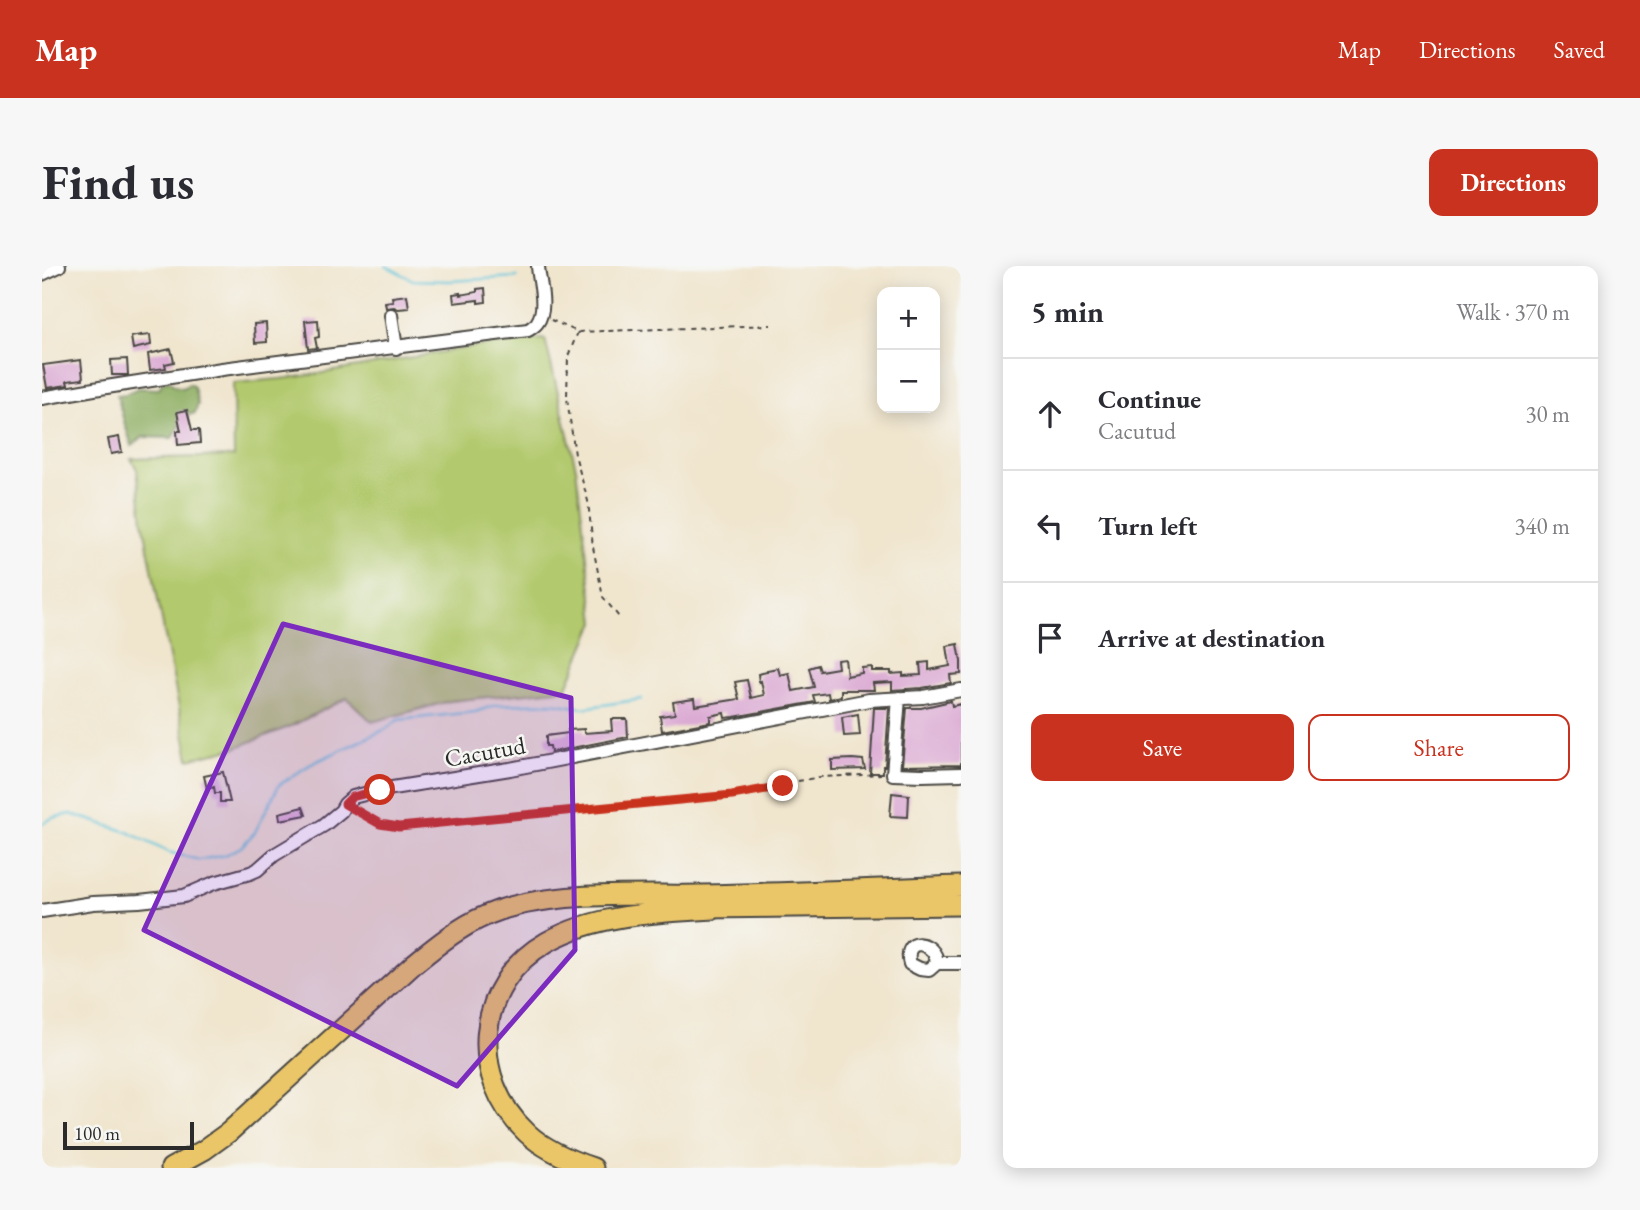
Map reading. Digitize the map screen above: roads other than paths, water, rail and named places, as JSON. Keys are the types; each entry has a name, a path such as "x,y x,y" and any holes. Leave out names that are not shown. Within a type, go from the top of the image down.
{"highway":[{"path":"171,1168 204,1150 229,1132 446,938 476,920 515,906 547,900 591,897 961,886"},
{"path":"415,963 485,928 530,914 583,908 961,905"},
{"path":"593,1168 562,1156 527,1134 510,1115 498,1095 488,1065 486,1045 489,1021 499,992 531,953 555,938 589,924 640,915 742,908"}],"street":[{"path":"42,275 59,266"},
{"path":"42,398 222,369 528,330 537,323 540,316 542,301 538,266"},
{"path":"391,315 396,348"},
{"name":"Cacutud","path":"42,911 93,903 184,896 214,883 257,870 274,855 324,825 341,811 352,797 380,790 510,769 869,700 923,697 961,690"},
{"path":"899,698 893,774 961,774"},
{"path":"937,963 961,963"}],"waterway":[{"path":"386,266 413,280 517,277"},
{"path":"42,824 52,818 71,814 128,832 168,852 199,860 225,855 241,847 255,832 279,785 311,764 386,729 398,720 475,712 496,705 553,703 583,708 642,699"}]}
